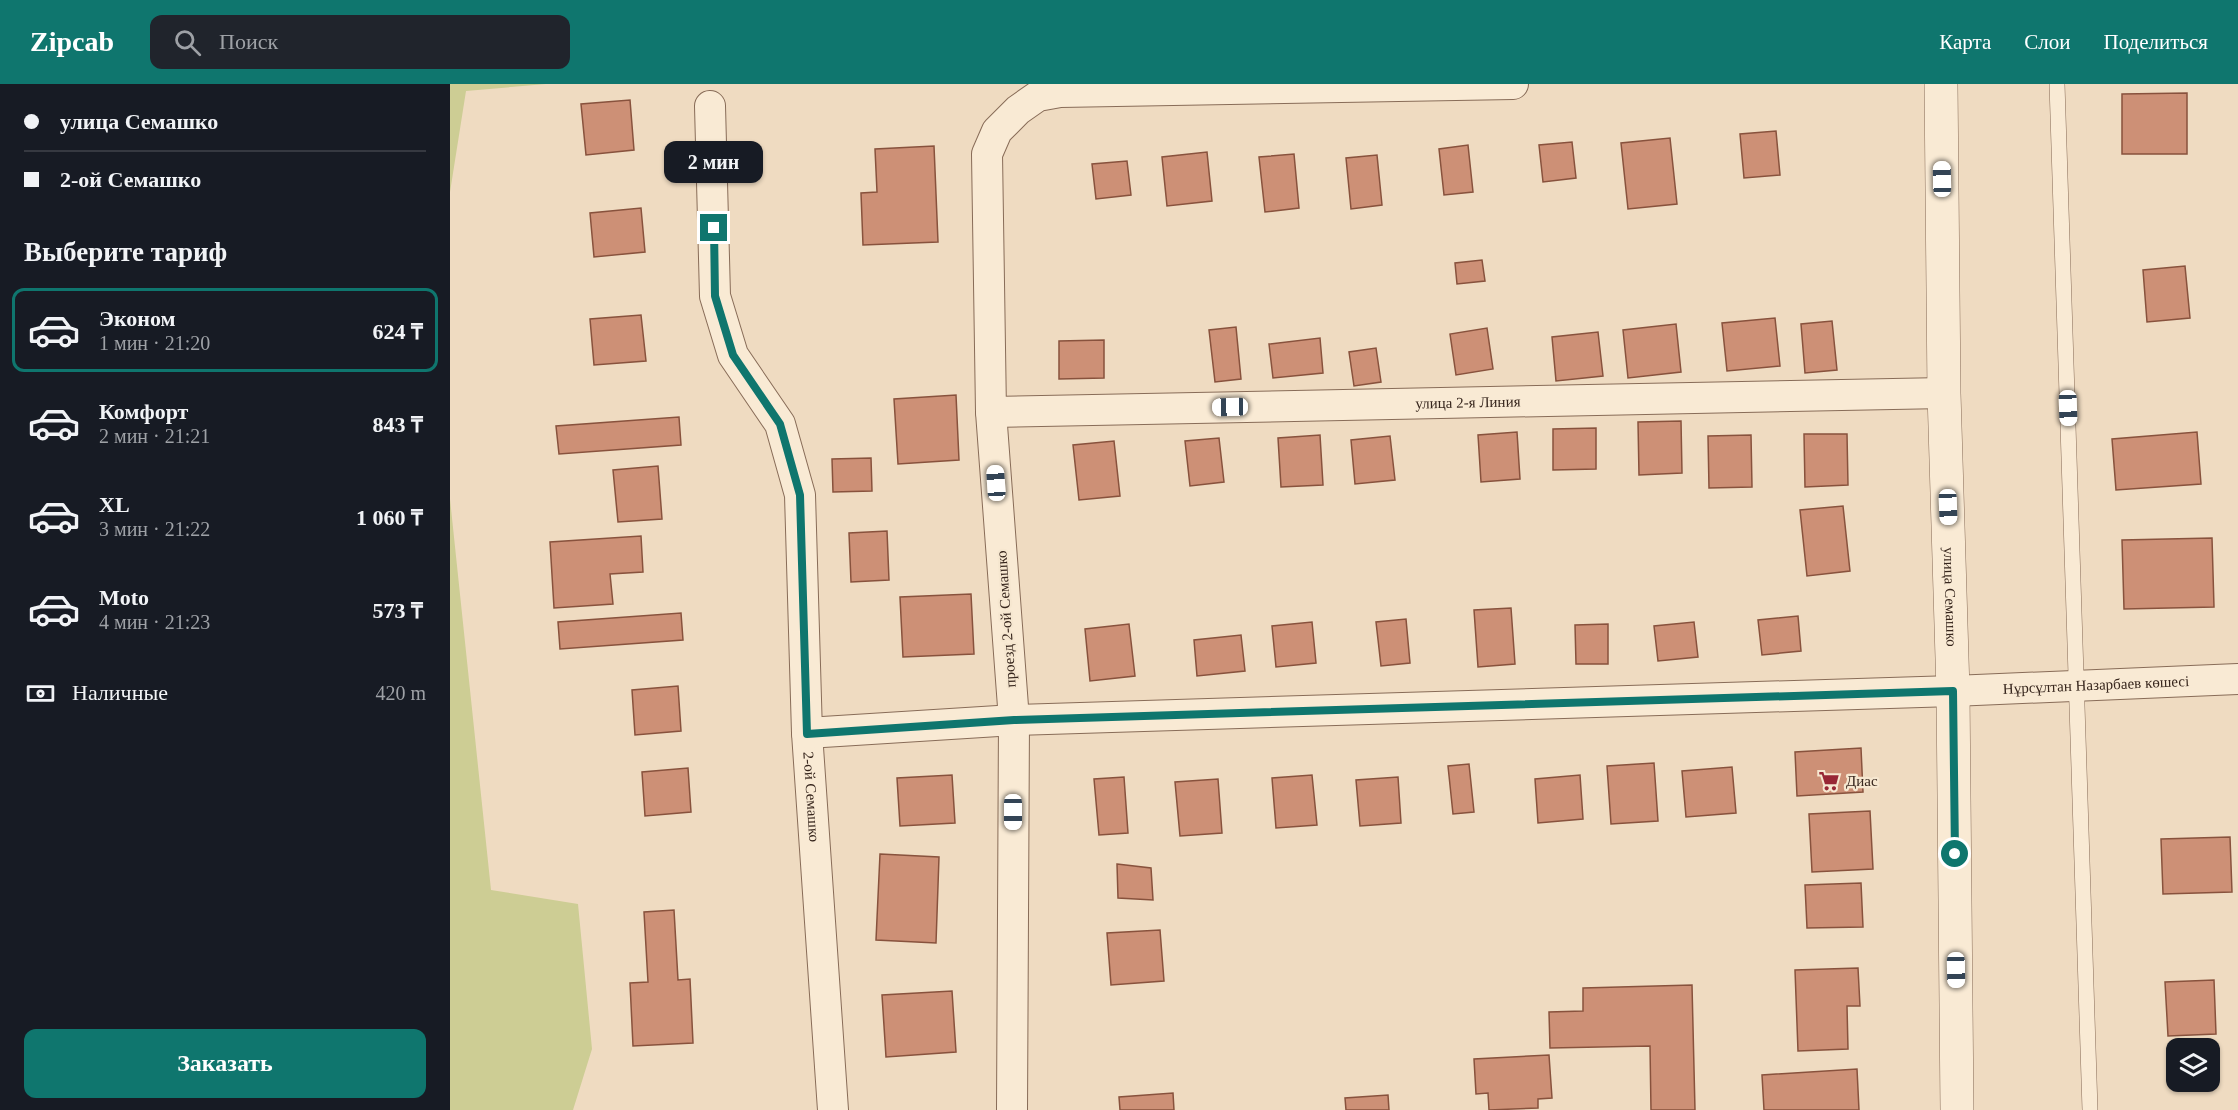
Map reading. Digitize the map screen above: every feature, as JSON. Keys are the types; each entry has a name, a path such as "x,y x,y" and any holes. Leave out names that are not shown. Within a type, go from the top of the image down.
{"street":[{"name":"проезд 2-ой Семашко","path":"1011,1110 1014,720 991,412 987,154 997,131 1018,110 1038,96 1060,92 1513,84"},
{"name":"улица Семашко","path":"1941,84 1944,393 1953,691 1957,1110"},
{"name":"2-ой Семашко","path":"710,106 715,296 733,355 780,424 800,495 807,734 833,1110"},
{"name":"улица 2-я Линия","path":"991,412 1944,393"},
{"name":"Нұрсұлтан Назарбаев көшесі","path":"807,734 1014,720 1953,691 2238,679"}],"lane":[{"path":"2057,84 2090,1110"}],"green space":[{"path":"450,84 546,84 466,91 450,192"},
{"path":"450,499 491,890 578,904 592,1049 573,1110 450,1110"}],"building":[{"path":"2187,93 2187,154 2122,154 2122,94"},
{"path":"630,100 634,150 586,155 581,104"},
{"path":"1776,131 1780,175 1744,178 1740,134"},
{"path":"1670,138 1677,204 1628,209 1621,143"},
{"path":"1572,142 1576,178 1543,182 1539,145"},
{"path":"1468,145 1473,192 1444,195 1439,149"},
{"path":"934,146 938,242 863,245 861,193 877,192 875,149"},
{"path":"1207,152 1212,201 1167,206 1162,157"},
{"path":"1294,154 1299,208 1265,212 1259,157"},
{"path":"1377,155 1382,205 1351,209 1346,158"},
{"path":"1127,161 1131,195 1096,199 1092,164"},
{"path":"641,208 645,252 594,257 590,213"},
{"path":"1482,260 1485,281 1457,284 1455,263"},
{"path":"2185,266 2190,318 2147,322 2143,270"},
{"path":"641,315 646,361 594,365 590,319"},
{"path":"1775,318 1780,366 1727,371 1722,323"},
{"path":"1832,321 1837,370 1805,373 1801,324"},
{"path":"1676,324 1681,372 1628,378 1623,330"},
{"path":"1236,327 1241,379 1215,382 1209,330"},
{"path":"1487,328 1493,369 1456,375 1450,334"},
{"path":"1598,332 1603,376 1556,381 1552,337"},
{"path":"1320,338 1323,373 1273,378 1269,344"},
{"path":"1104,340 1104,378 1059,379 1059,341"},
{"path":"1376,348 1381,382 1354,386 1349,352"},
{"path":"956,395 959,460 898,464 894,399"},
{"path":"679,417 681,445 559,454 556,426"},
{"path":"1681,421 1682,473 1639,475 1638,422"},
{"path":"1596,428 1596,469 1553,470 1553,429"},
{"path":"1517,432 1520,479 1481,482 1478,435"},
{"path":"2197,432 2201,484 2116,490 2112,439"},
{"path":"1804,434 1847,434 1848,485 1805,487"},
{"path":"1320,435 1323,485 1281,487 1278,438"},
{"path":"1751,435 1752,487 1709,488 1708,436"},
{"path":"1390,436 1395,480 1355,484 1351,440"},
{"path":"1219,438 1224,482 1190,486 1185,441"},
{"path":"1114,441 1120,496 1079,500 1073,445"},
{"path":"871,458 872,491 833,492 832,459"},
{"path":"658,466 662,519 618,522 613,470"},
{"path":"1843,506 1850,571 1807,576 1800,510"},
{"path":"887,531 889,580 851,582 849,533"},
{"path":"641,536 643,572 610,574 613,604 554,608 550,542"},
{"path":"2212,538 2214,607 2124,609 2122,540"},
{"path":"971,594 974,654 903,657 900,597"},
{"path":"1511,608 1515,664 1478,667 1474,610"},
{"path":"681,613 683,640 560,649 558,622"},
{"path":"1798,616 1801,651 1762,655 1758,620"},
{"path":"1406,619 1410,663 1381,666 1376,622"},
{"path":"1312,622 1316,663 1276,667 1272,626"},
{"path":"1694,622 1698,657 1658,661 1654,626"},
{"path":"1129,624 1135,676 1090,681 1085,629"},
{"path":"1608,624 1608,664 1576,664 1575,625"},
{"path":"1241,635 1245,671 1197,676 1194,640"},
{"path":"678,686 681,731 635,735 632,690"},
{"name":"Диас","path":"1861,748 1863,792 1797,796 1795,752"},
{"path":"1654,763 1658,821 1611,824 1607,766"},
{"path":"1469,764 1474,812 1453,814 1448,766"},
{"path":"1732,767 1736,813 1686,817 1682,771"},
{"path":"688,768 691,812 645,816 642,772"},
{"path":"952,775 955,823 900,826 897,778"},
{"path":"1312,775 1317,825 1276,828 1272,778"},
{"path":"1580,775 1583,819 1538,823 1535,779"},
{"path":"1124,777 1128,833 1099,835 1094,779"},
{"path":"1398,777 1401,823 1360,826 1356,780"},
{"path":"1218,779 1222,833 1180,836 1175,782"},
{"path":"1870,811 1873,869 1812,872 1809,814"},
{"path":"2230,837 2232,892 2163,894 2161,839"},
{"path":"880,854 939,857 936,943 876,940"},
{"path":"1117,864 1151,868 1153,900 1118,898"},
{"path":"1861,883 1863,927 1807,928 1805,885"},
{"path":"674,910 678,980 690,979 693,1043 633,1046 630,983 648,982 644,912"},
{"path":"1160,930 1164,981 1111,985 1107,933"},
{"path":"1858,968 1860,1006 1847,1006 1848,1049 1798,1051 1795,970"},
{"path":"2214,980 2216,1034 2168,1036 2165,982"},
{"path":"1692,985 1695,1110 1651,1110 1650,1046 1550,1048 1549,1012 1583,1011 1583,988"},
{"path":"952,991 956,1052 886,1057 882,995"},
{"path":"1549,1055 1552,1098 1538,1099 1538,1108 1489,1110 1488,1093 1476,1094 1474,1059"},
{"path":"1857,1069 1859,1110 1764,1110 1762,1075"},
{"path":"1173,1093 1174,1110 1120,1110 1119,1097"},
{"path":"1388,1095 1389,1110 1346,1110 1345,1098"}],"place":[{"name":"Диас","path":"1829,781"}],"route":[{"path":"714,228 715,296 733,355 780,424 800,495 807,734 1014,720 1953,691 1955,854"}]}
